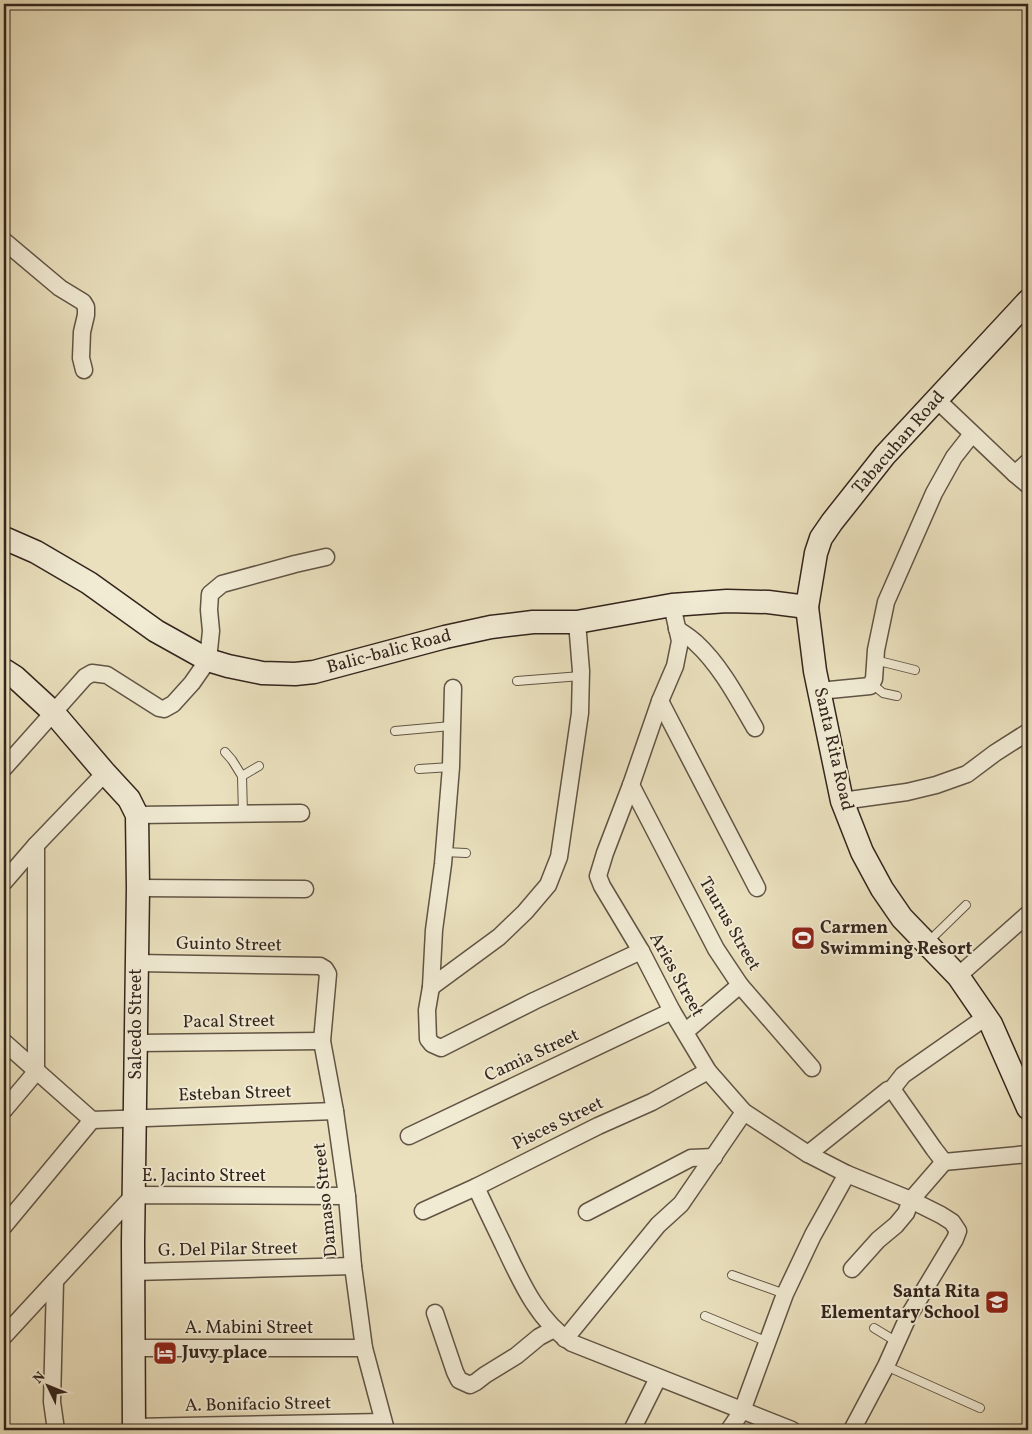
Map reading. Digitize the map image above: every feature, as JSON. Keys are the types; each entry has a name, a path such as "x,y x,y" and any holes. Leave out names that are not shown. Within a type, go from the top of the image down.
{"main road":[{"name":"Tabacuhan Road","path":"807,607 816,553 821,538 832,522 885,455 1028,301"},
{"name":"Balic-balic Road","path":"4,538 36,552 89,583 156,631 208,660 262,673 296,674 314,672 445,637 491,627 533,622 577,622 672,605 726,601 768,602 807,607"},
{"name":"Santa Rita Road","path":"807,607 815,670 842,802 862,852 882,889 902,918 958,976 991,1024 1028,1108"},
{"name":"Salcedo Street","path":"4,670 15,677 53,712 129,799 136,815 138,888 134,1195 134,1429"}],"street":[{"path":"4,241 60,288 83,302 86,307 82,332 81,358 84,370"},
{"path":"936,399 1028,485"},
{"path":"819,692 870,686 872,683 874,679 876,650 886,602 934,493 954,457 972,434"},
{"path":"1015,474 1028,462"},
{"path":"4,768 84,677 92,673 107,675 159,708 164,709 173,704 192,683 208,660 211,631 210,594 222,584 326,557"},
{"name":"Aries Street","path":"672,605 680,640 675,666 660,701 598,876 602,886 641,951 672,1011 708,1070 744,1112 808,1154 847,1174 911,1200 952,1222 958,1231 908,1317 897,1342"},
{"path":"431,987 499,937 524,912 548,885 559,858 580,713 581,676 577,622"},
{"path":"677,629 695,642 712,660 755,728"},
{"path":"453,688 451,767 444,852 434,930 431,987 427,1010 428,1039 432,1044 441,1048 534,1001 641,951"},
{"path":"660,701 757,888"},
{"path":"842,802 907,792 936,785 967,774 1028,732"},
{"path":"4,882 105,773"},
{"name":"Taurus Street","path":"631,786 716,949 740,985 812,1068"},
{"path":"136,815 302,813"},
{"path":"4,1110 36,1072 36,846"},
{"path":"138,888 305,889"},
{"path":"958,976 1028,914"},
{"name":"Guinto Street","path":"137,963 320,966"},
{"name":"Damaso Street","path":"320,966 328,974 322,1041 335,1111 347,1196 353,1266 364,1348 384,1426"},
{"path":"685,1032 740,985"},
{"name":"Camia Street","path":"408,1136 672,1011"},
{"path":"808,1154 888,1090 892,1089 904,1075 986,1017"},
{"name":"Pacal Street","path":"137,1043 322,1041"},
{"path":"4,1042 92,1120 4,1226"},
{"name":"Pisces Street","path":"424,1211 598,1126 652,1102 708,1070"},
{"path":"892,1089 944,1162"},
{"name":"Esteban Street","path":"92,1120 335,1111"},
{"path":"435,1313 455,1372 459,1380 470,1385 516,1356 539,1337 559,1334 658,1225 681,1204 744,1112"},
{"path":"852,1269 878,1240 896,1225 906,1213 911,1200 944,1162 1028,1154"},
{"path":"587,1212 690,1158 714,1157"},
{"path":"729,1430 742,1411 785,1294 813,1235 847,1174"},
{"path":"476,1187 524,1289 559,1334 572,1343 792,1430"},
{"name":"E. Jacinto Street","path":"4,1336 134,1195 347,1196"},
{"name":"G. Del Pilar Street","path":"134,1272 353,1266"},
{"path":"54,1281 52,1402 56,1430"},
{"path":"852,1430 897,1342"},
{"name":"A. Mabini Street","path":"134,1348 364,1348"},
{"path":"632,1430 658,1378"},
{"name":"A. Bonifacio Street","path":"134,1429 384,1426"}],"lane":[{"path":"875,660 915,670"},
{"path":"518,681 581,676"},
{"path":"872,683 883,693 897,696"},
{"path":"395,731 451,726"},
{"path":"225,752 242,776 243,814"},
{"path":"242,776 259,766"},
{"path":"418,769 451,767"},
{"path":"444,852 466,853"},
{"path":"927,943 966,905"},
{"path":"732,1275 785,1294"},
{"path":"705,1316 768,1342"},
{"path":"874,1328 897,1342"},
{"path":"886,1366 980,1408"}],"place":[{"name":"Carmen Swimming Resort","path":"803,938"},
{"name":"Santa Rita Elementary School","path":"997,1302"},
{"name":"Juvy place","path":"165,1353"}]}
